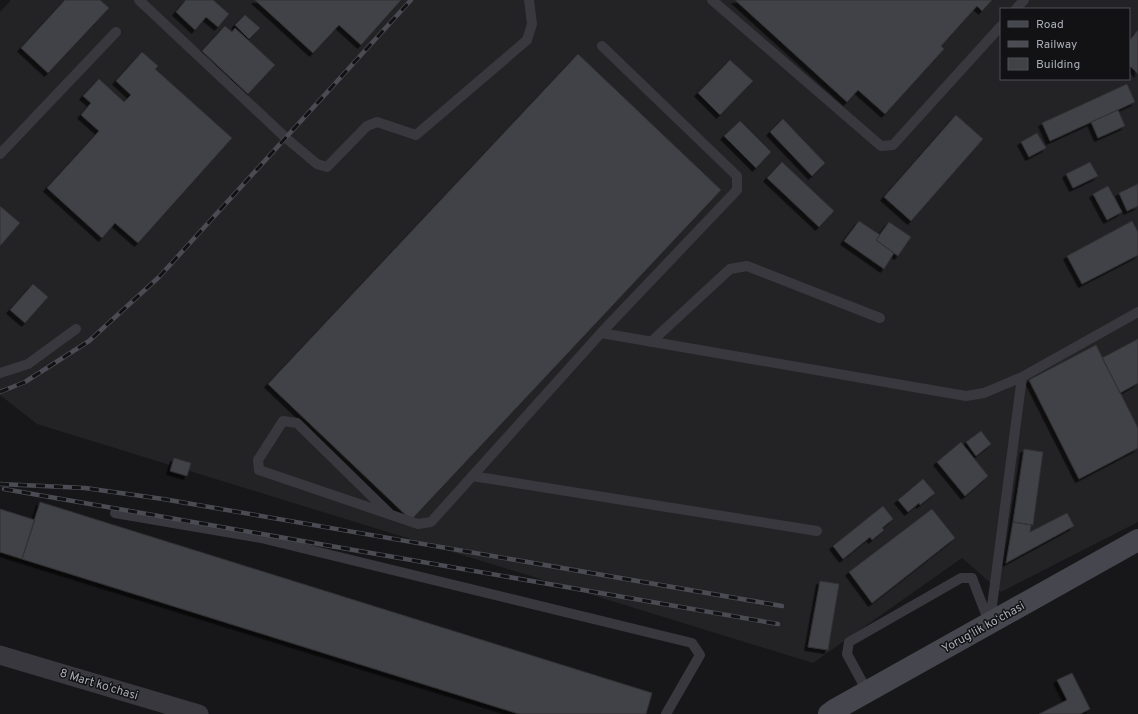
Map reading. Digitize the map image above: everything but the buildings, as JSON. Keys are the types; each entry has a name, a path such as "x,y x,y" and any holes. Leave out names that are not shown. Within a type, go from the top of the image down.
{"main road":[{"name":"Yorug'lik koʻchasi","path":"829,714 867,691 990,624 1138,540"}],"street":[{"name":"8 Mart koʻchasi","path":"0,655 199,714"}],"lane":[{"path":"139,0 286,138 317,164 327,167 367,126 377,122 416,135 527,40 532,24 528,0"},
{"path":"712,0 880,146 893,145 1000,27"},
{"path":"1017,8 1024,0"},
{"path":"0,154 116,32"},
{"path":"391,515 297,423 283,421 258,460 259,470 391,515 418,524 431,522 601,333 737,190 737,176 602,46"},
{"path":"651,342 730,269 747,266 880,318"},
{"path":"601,333 966,396 984,393 1022,377 1138,312"},
{"path":"0,373 28,364 76,329"},
{"path":"990,624 1022,377"},
{"path":"472,476 817,531"},
{"path":"115,513 261,538 692,643 700,655 666,714"},
{"path":"867,691 847,654 849,642 961,578 972,578 990,624"}],"shaded area":[{"path":"11,0 1138,0 1138,522 1001,592 962,558 813,663 37,424 0,395 0,12"}],"railway":[{"path":"0,392 25,382 89,341 159,277 411,0"},
{"path":"0,484 85,488 163,499 782,606"},
{"path":"4,489 778,624"}]}
